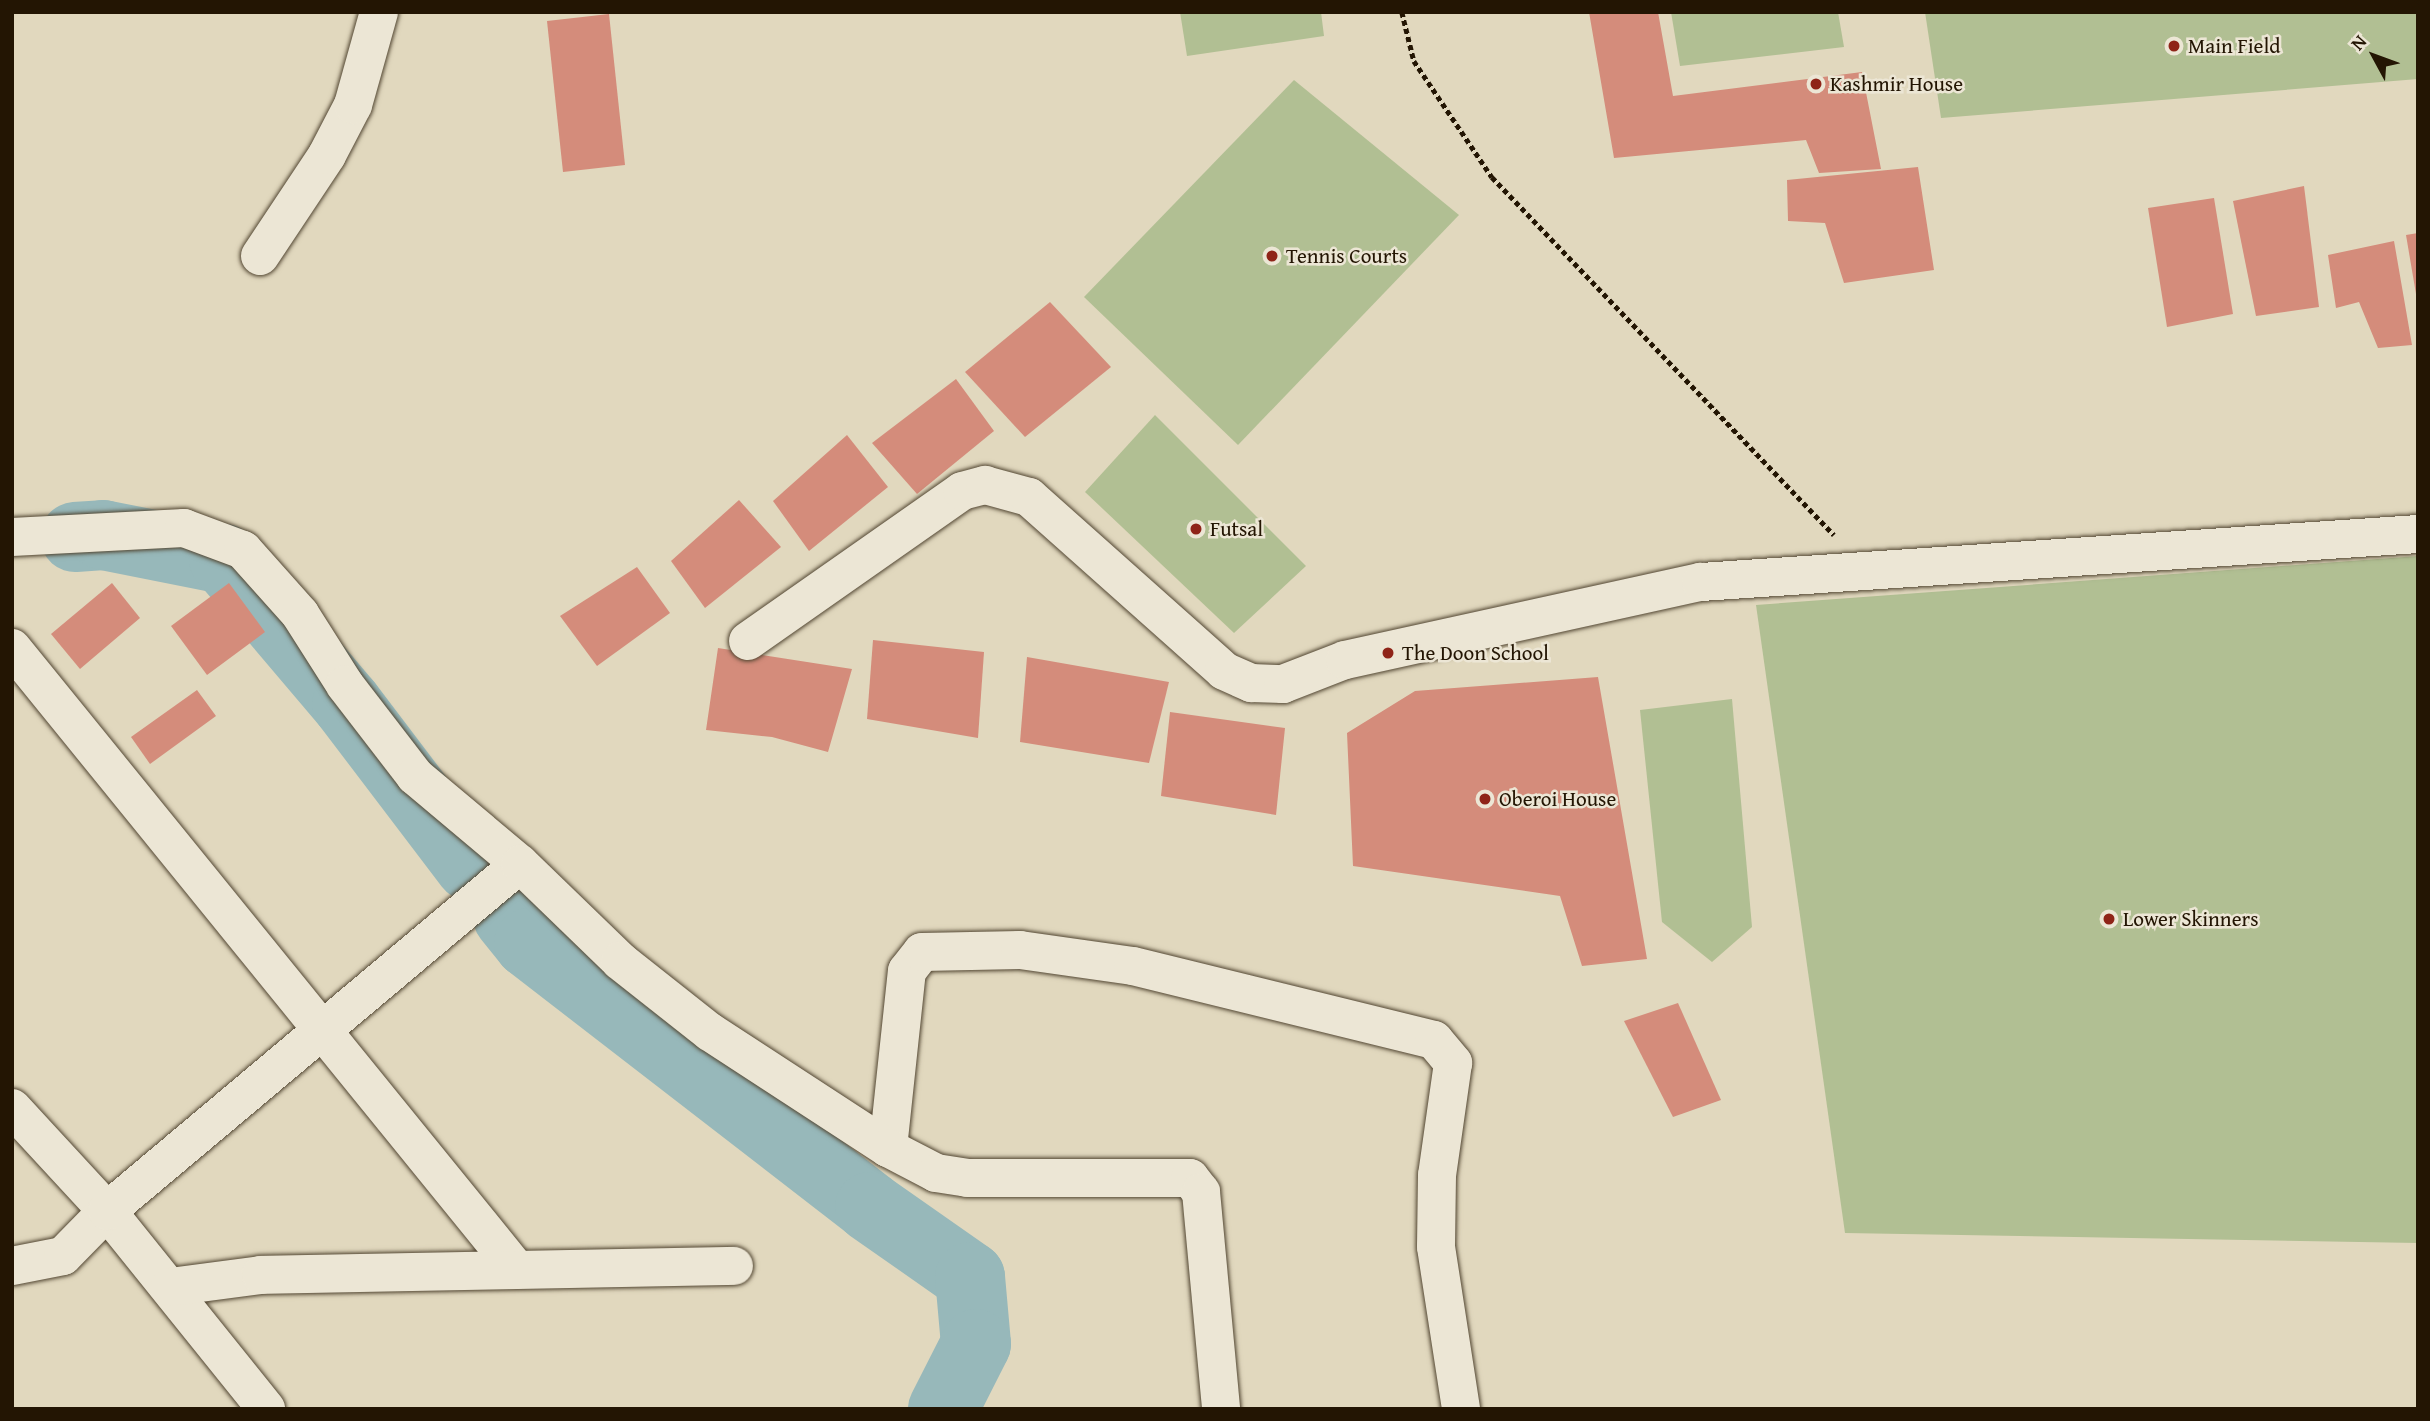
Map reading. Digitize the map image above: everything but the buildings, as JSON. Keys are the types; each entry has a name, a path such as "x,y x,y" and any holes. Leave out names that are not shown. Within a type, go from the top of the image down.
{"street":[{"path":"260,256 327,155 353,105 379,12"},
{"path":"748,641 962,491 985,485 1029,497 1224,671 1251,683 1283,684 1345,660 1702,582 2418,534"},
{"path":"12,537 184,528 243,550 300,614 345,685 415,776 520,864 620,961 709,1032 888,1148 936,1172 968,1178 1190,1178 1201,1192 1221,1409"},
{"path":"12,648 517,1270"},
{"path":"12,1265 63,1256 107,1211 325,1033 520,864"},
{"path":"888,1148 906,971 922,952 1020,950 1133,966 1434,1040 1453,1063 1437,1175 1436,1247 1461,1409"},
{"path":"12,1108 107,1211 266,1409"},
{"path":"170,1287 261,1275 734,1266"}],"path":[{"path":"1402,12 1414,61 1492,177 1868,571"}],"green space":[{"path":"1180,12 1321,12 1324,36 1187,56"},
{"path":"1671,12 1838,12 1844,47 1680,66"},
{"name":"Main Field","path":"1925,12 2418,12 2418,79 1941,118"},
{"name":"Tennis Courts","path":"1294,80 1459,215 1238,445 1084,297"},
{"name":"Futsal","path":"1155,415 1306,566 1234,633 1085,492"},
{"name":"Lower Skinners","path":"2418,556 2418,1243 1845,1233 1756,605"},
{"path":"1732,699 1752,927 1712,962 1662,922 1640,710"}],"waterway":[{"path":"75,537 103,535 224,559 347,704 470,866"},
{"path":"508,917 529,943 870,1207 970,1277 976,1344 943,1409"}],"place":[{"name":"Main Field","path":"2174,46"},
{"name":"Kashmir House","path":"1816,84"},
{"name":"Tennis Courts","path":"1272,256"},
{"name":"Futsal","path":"1196,529"},
{"name":"The Doon School","path":"1388,653"},
{"name":"Oberoi House","path":"1485,799"},
{"name":"Lower Skinners","path":"2109,919"}]}
